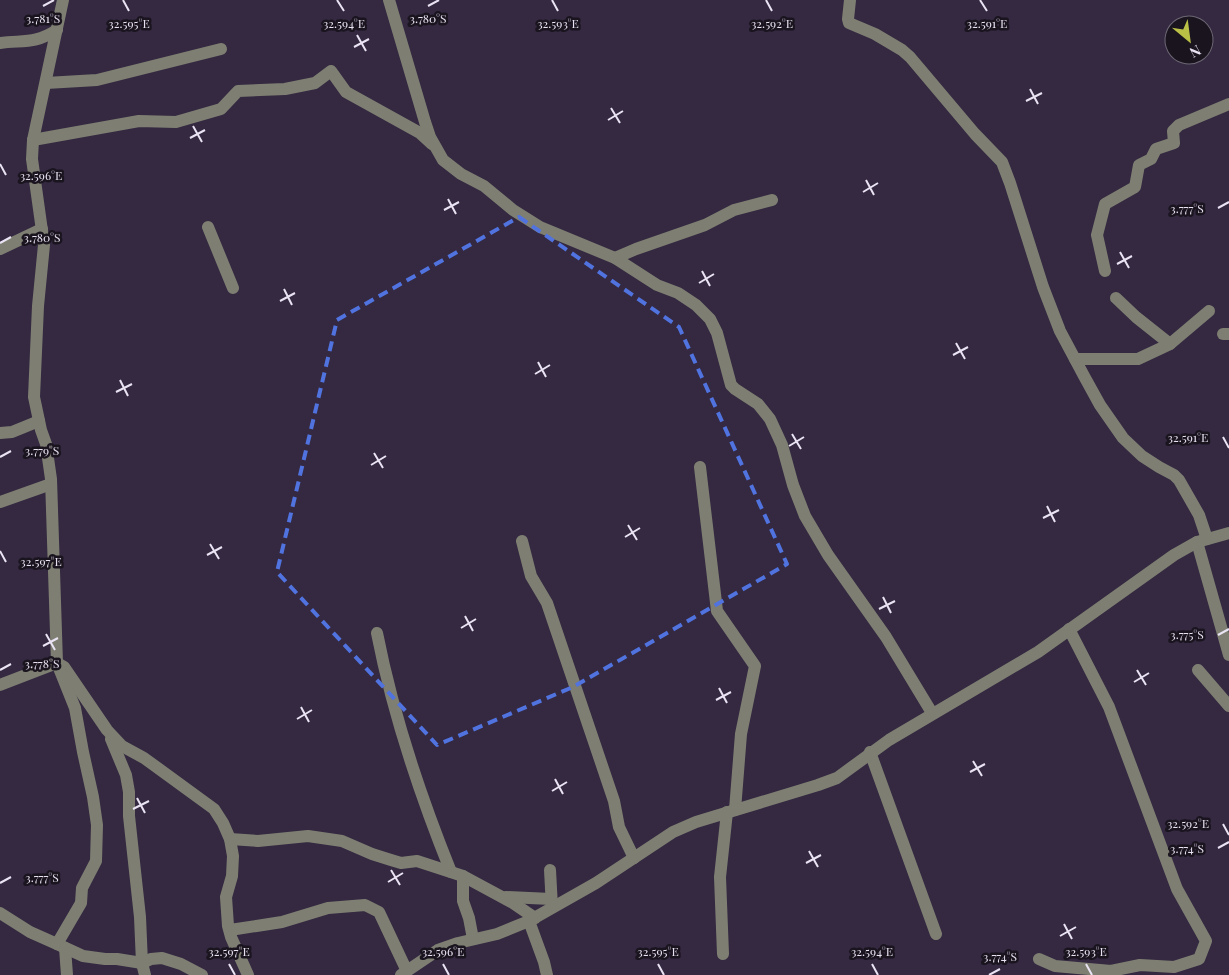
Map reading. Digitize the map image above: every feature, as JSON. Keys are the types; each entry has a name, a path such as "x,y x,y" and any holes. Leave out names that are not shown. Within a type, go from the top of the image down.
{"street":[{"path":"63,0 33,140 32,159 44,245 33,384 39,421 46,444 51,484 57,663 75,708 92,788 97,825 96,861 82,888 81,904 61,946 67,975"},
{"path":"390,0 425,122 436,148"},
{"path":"850,0 848,19 850,23 876,34 910,57 975,134 1002,162 1043,287 1060,331 1100,405 1123,438 1142,456 1179,480 1199,515 1202,541 1229,655"},
{"path":"0,43 34,41 48,36 57,30"},
{"path":"46,83 97,80 221,49"},
{"path":"33,140 139,121 176,122 221,109 238,92 285,89 315,83 331,71 346,92 420,133 436,148 446,162 461,174 484,186 513,210 540,227 615,258 657,286 678,293 696,305 710,319 722,347 731,385 734,389 758,404 770,419 782,446 793,485 805,516 828,555 886,637 932,713"},
{"path":"1105,271 1097,235 1104,204 1135,186 1138,178 1138,166 1151,160 1156,149 1174,142 1174,131 1179,125 1229,104"},
{"path":"615,258 705,225 734,210 772,200"},
{"path":"208,227 233,288"},
{"path":"0,249 42,229"},
{"path":"1116,298 1170,344"},
{"path":"1075,359 1138,359 1170,344 1209,311"},
{"path":"0,434 12,432 39,421"},
{"path":"700,467 716,611 755,666 741,734 720,877 723,954"},
{"path":"0,502 51,484"},
{"path":"230,930 282,922 328,908 366,905 379,912 403,971 438,950 497,934 532,920 552,904 634,858 673,832 696,822 836,778 870,752 932,713 1038,652 1174,555 1202,541 1229,533"},
{"path":"522,541 531,576 547,603 614,801 620,827 634,858"},
{"path":"1039,959 1056,966 1111,971 1140,965 1174,967 1199,959 1206,942 1177,889 1109,707 1069,629"},
{"path":"377,633 386,679 396,713 430,820 457,874 473,939"},
{"path":"0,685 57,663 64,666 107,730 122,746 144,758 214,809 230,838 233,865 226,897 230,930 248,975"},
{"path":"1198,670 1229,706"},
{"path":"107,730 120,759 129,792 129,816 144,969"},
{"path":"870,752 936,934"},
{"path":"230,838 258,842 308,836 342,841 372,854 401,863 417,861 457,874 502,897 532,920 547,975"},
{"path":"550,870 552,904"},
{"path":"502,897 537,900 552,904"},
{"path":"0,912 30,932 83,956 105,959 117,958 144,969"},
{"path":"144,969 151,959 162,958 181,964 202,975"}],"highlighted area":[{"path":"519,217 679,327 787,564 573,687 437,745 277,572 337,320"}]}
